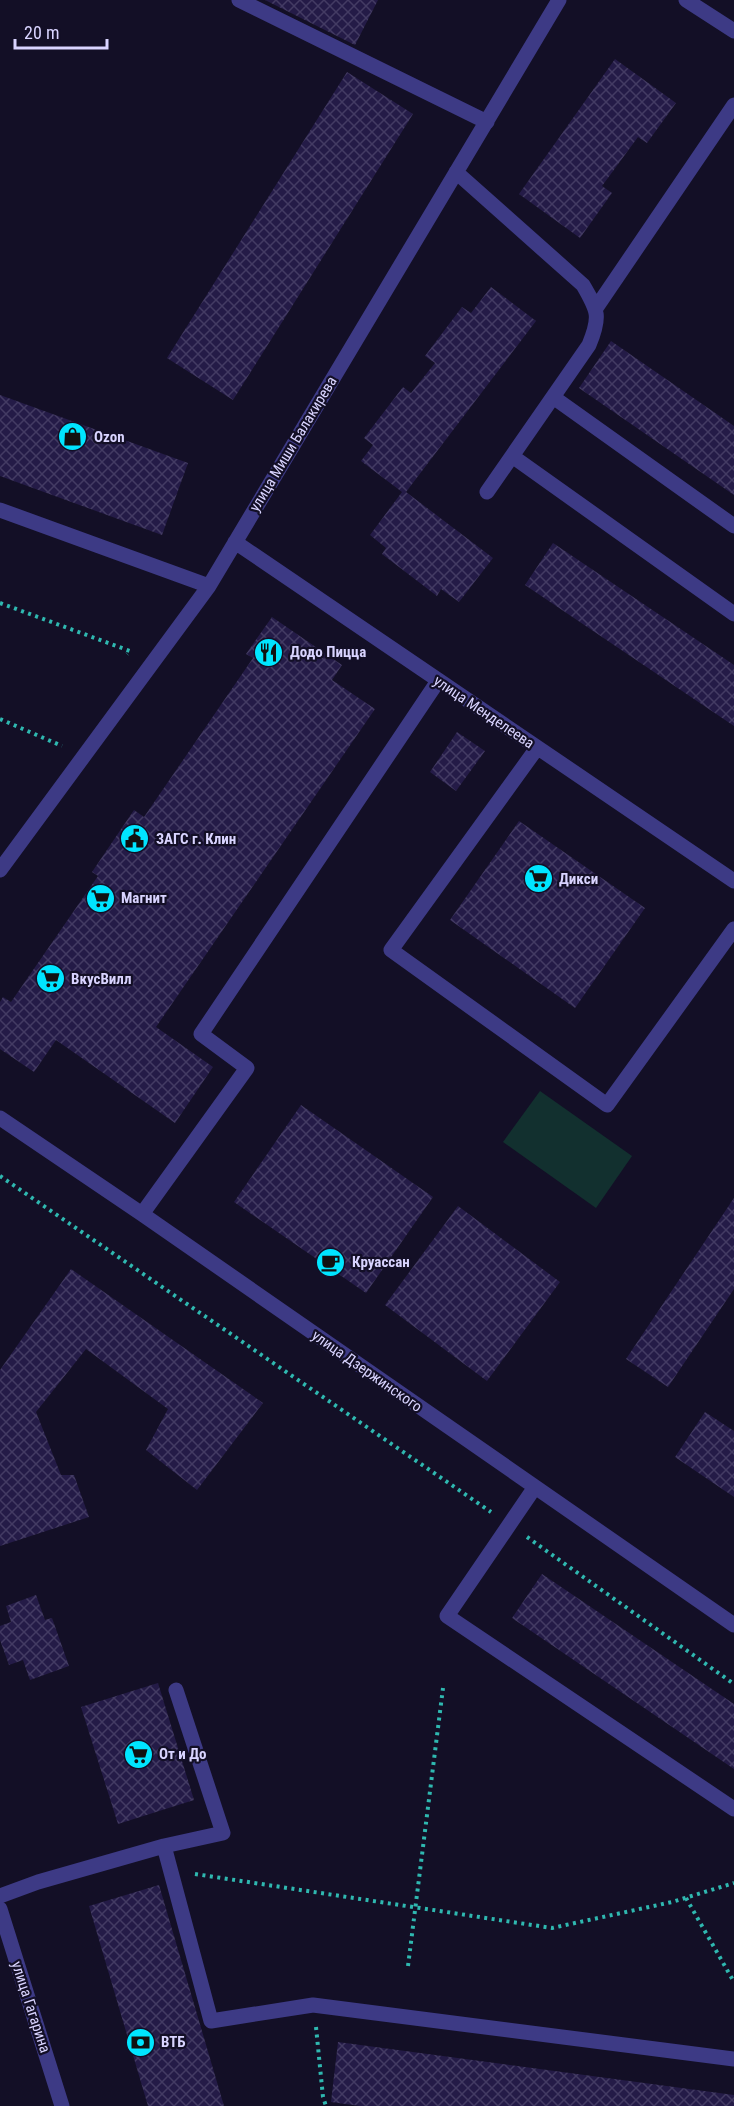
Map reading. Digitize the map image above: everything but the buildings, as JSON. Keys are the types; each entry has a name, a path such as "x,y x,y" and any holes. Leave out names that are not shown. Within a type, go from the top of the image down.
{"street":[{"path":"239,0 487,122"},
{"name":"улица Миши Балакирева","path":"0,870 209,586 559,0"},
{"path":"686,0 734,31"},
{"path":"596,308 734,105"},
{"path":"456,172 583,285 596,308 597,326 589,345 487,492"},
{"path":"553,397 734,526"},
{"path":"512,456 734,614"},
{"path":"0,510 209,586"},
{"name":"улица Менделеева","path":"235,542 734,881"},
{"path":"142,1214 247,1068 201,1034 438,681"},
{"path":"537,748 391,950 607,1105 734,929"},
{"name":"улица Дзержинского","path":"0,1118 734,1625"},
{"path":"535,1487 447,1616 734,1809"},
{"path":"0,1896 38,1882 164,1846 223,1833 176,1690"},
{"path":"164,1846 211,2021 313,2006 734,2060"},
{"name":"улица Гагарина","path":"0,1909 62,2106"}],"path":[{"path":"0,603 130,651 123,660"},
{"path":"0,719 62,746 69,737"},
{"path":"0,1176 510,1525 734,1684"},
{"path":"408,1966 443,1688"},
{"path":"171,1870 552,1928 686,1898 734,1883"},
{"path":"686,1898 734,1982"},
{"path":"313,2006 323,2097 326,2106"}],"green space":[{"path":"540,1091 632,1156 596,1208 503,1142"}],"place":[{"name":"Ozon","path":"73,437"},
{"name":"Додо Пицца","path":"269,652"},
{"name":"ЗАГС г. Клин","path":"135,839"},
{"name":"Дикси","path":"538,879"},
{"name":"Магнит","path":"100,898"},
{"name":"ВкусВилл","path":"50,979"},
{"name":"Круассан","path":"331,1262"},
{"name":"От и До","path":"138,1754"},
{"name":"ВТБ","path":"140,2042"}]}
